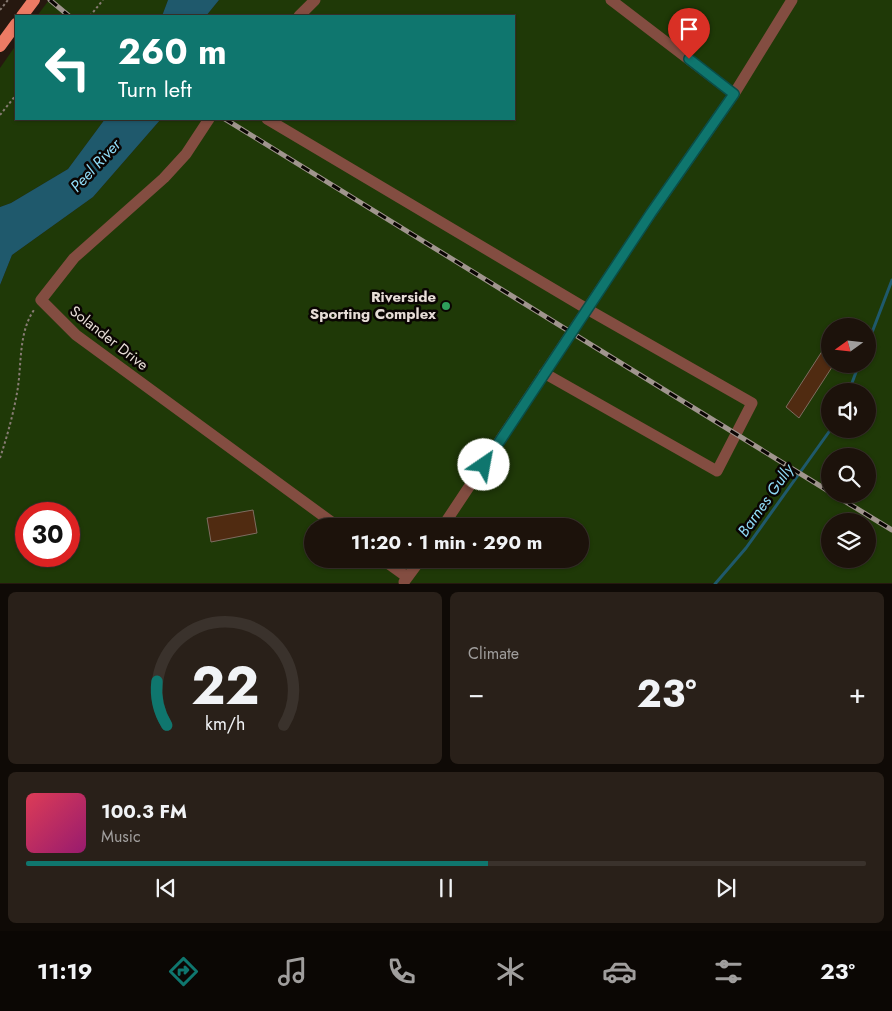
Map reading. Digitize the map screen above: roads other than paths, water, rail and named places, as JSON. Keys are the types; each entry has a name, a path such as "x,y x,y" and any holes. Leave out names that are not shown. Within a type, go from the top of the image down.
{"main road":[{"path":"23,15 34,0"},
{"path":"0,46 15,25"}],"street":[{"path":"300,15 314,0"},
{"path":"611,0 734,94"},
{"path":"448,518 586,309 734,94 792,0"},
{"name":"Solander Drive","path":"208,120 186,154 169,172 74,258 41,300 76,335 326,518"},
{"path":"268,120 586,309 752,403 717,471 544,373"},
{"path":"392,568 405,580 414,568"}],"water":[{"path":"168,0 219,0 207,15 162,15"},
{"name":"Peel River","path":"104,120 160,120 93,197 12,255 0,285 0,207 11,203 68,169"}],"waterway":[{"name":"Barnes Gully","path":"876,322 892,280"},
{"name":"Barnes Gully","path":"852,383 856,373"},
{"name":"Barnes Gully","path":"715,584 746,548 825,438"}],"railway":[{"path":"50,0 68,15"},
{"path":"227,120 821,486"},
{"path":"848,503 892,530"}],"place":[{"name":"Riverside Sporting Complex","path":"446,306"}]}
